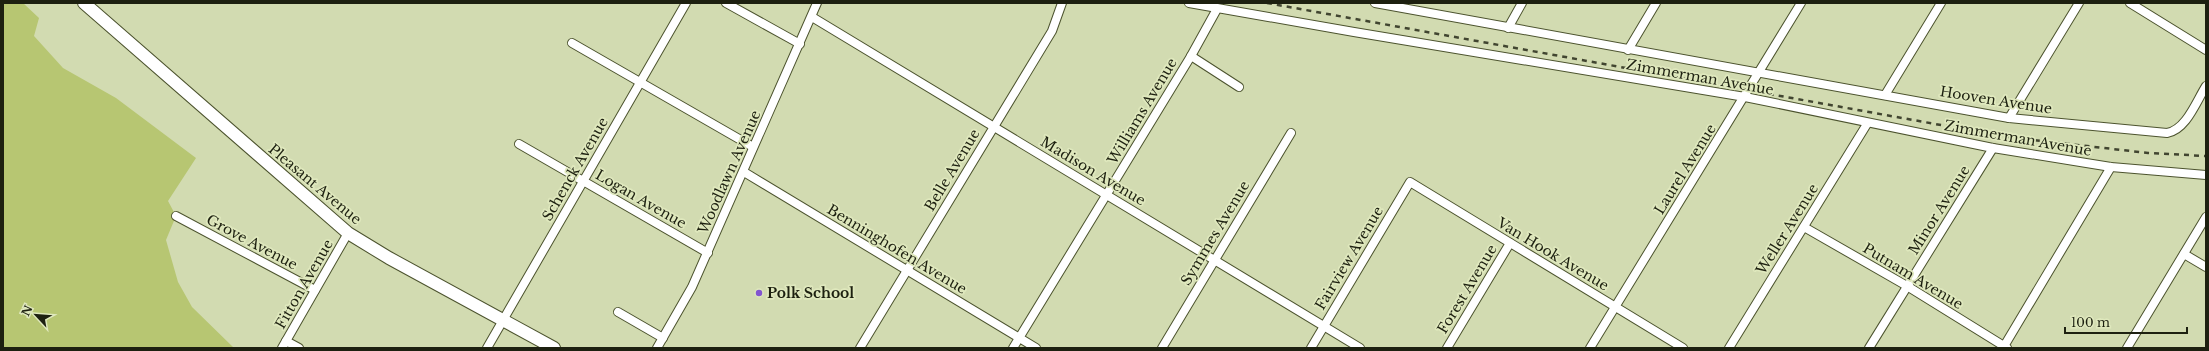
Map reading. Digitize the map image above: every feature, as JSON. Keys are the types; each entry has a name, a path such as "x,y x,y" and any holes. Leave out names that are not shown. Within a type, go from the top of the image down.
{"main road":[{"name":"Pleasant Avenue","path":"84,3 348,233 389,258 554,348"}],"street":[{"name":"Schenck Avenue","path":"487,348 686,3"},
{"path":"726,3 800,44"},
{"name":"Woodlawn Avenue","path":"657,348 692,287 708,253 817,3"},
{"name":"Belle Avenue","path":"860,348 1052,31 1062,3"},
{"name":"Zimmerman Avenue","path":"1190,3 1217,9 1744,97 1867,124 1993,148 2111,167 2206,175"},
{"name":"Zimmerman Avenue","path":"1375,3 1759,73"},
{"path":"1508,28 1522,3"},
{"path":"1628,50 1656,3"},
{"name":"Laurel Avenue","path":"1590,348 1801,3"},
{"path":"1885,95 1941,3"},
{"path":"2009,118 2079,3"},
{"path":"2130,3 2206,50"},
{"name":"Williams Avenue","path":"1013,348 1191,56 1217,9"},
{"name":"Madison Avenue","path":"812,16 1360,348"},
{"path":"572,43 753,147"},
{"path":"1191,56 1239,87"},
{"name":"Hooven Avenue","path":"1759,73 2009,118 2167,133 2175,132 2182,125 2206,86"},
{"name":"Weller Avenue","path":"1729,348 1867,124"},
{"name":"Symmes Avenue","path":"1162,348 1291,133"},
{"name":"Logan Avenue","path":"519,144 584,180 708,253"},
{"name":"Minor Avenue","path":"1869,348 1993,148"},
{"path":"2004,348 2111,167"},
{"name":"Benninghofen Avenue","path":"744,172 1036,348"},
{"name":"Van Hook Avenue","path":"1410,182 1683,348"},
{"name":"Fairview Avenue","path":"1310,348 1410,182"},
{"name":"Grove Avenue","path":"176,216 315,290"},
{"path":"2127,348 2206,217"},
{"name":"Putnam Avenue","path":"1804,227 1907,286 2004,348"},
{"name":"Fitton Avenue","path":"284,344 348,233"},
{"name":"Forest Avenue","path":"1447,348 1510,243"},
{"path":"2184,254 2206,266"},
{"path":"618,312 662,338"},
{"path":"284,344 299,348"}],"green space":[{"path":"3,3 23,3 39,18 34,36 63,68 116,98 196,158 168,201 176,216 166,240 178,282 192,307 234,348 3,348"}],"railway":[{"path":"1267,3 2007,137 2148,153 2206,156"}],"place":[{"name":"Polk School","path":"759,293"}]}
